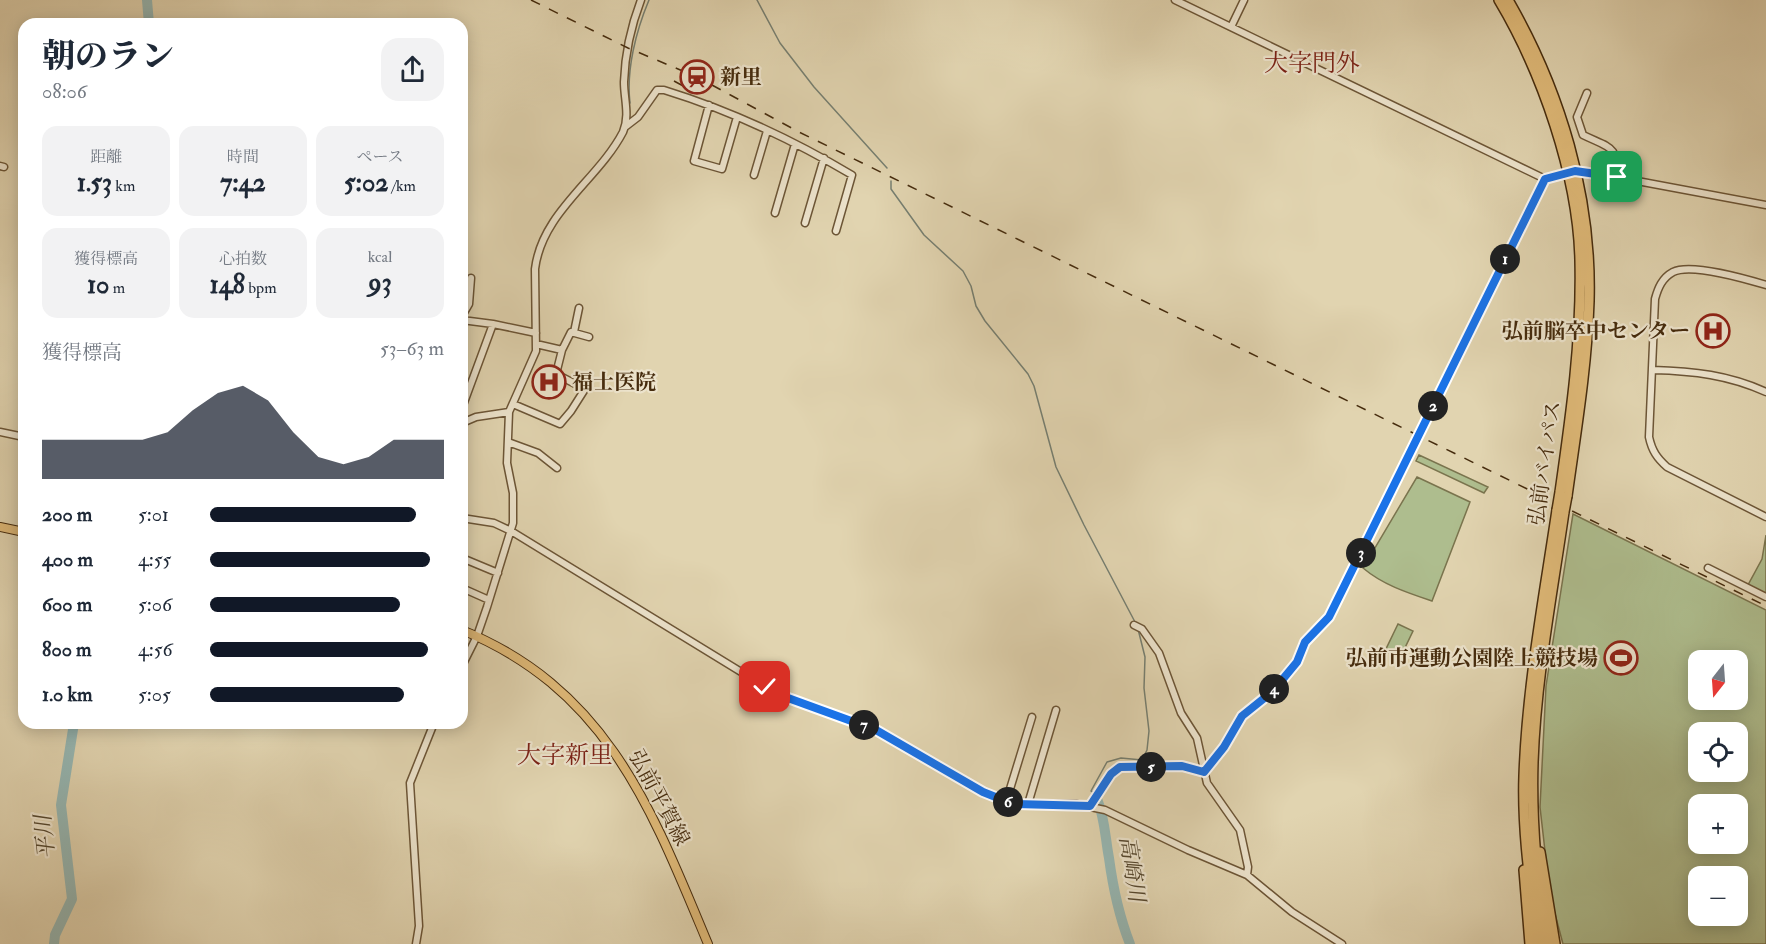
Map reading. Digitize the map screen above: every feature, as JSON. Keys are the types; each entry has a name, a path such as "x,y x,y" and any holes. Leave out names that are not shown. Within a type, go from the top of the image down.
{"highway":[{"name":"弘前バイパス","path":"1499,0 1516,29 1538,79 1571,172"},
{"name":"弘前バイパス","path":"1508,0 1537,54 1551,89 1571,172 1580,258 1579,343 1563,494 1533,664 1524,776 1546,944"},
{"name":"弘前バイパス","path":"1529,817 1528,863 1538,944"},
{"path":"1529,817 1524,889 1530,944"},
{"path":"1529,817 1555,944"}],"main road":[{"path":"0,527 18,531"},
{"name":"弘前平賀線","path":"468,632 510,654 539,674 573,703 606,740 627,770 657,825 708,944"}],"street":[{"path":"625,127 627,113 625,75 630,33 641,0"},
{"path":"1175,0 1545,179 1571,172 1617,177 1766,204"},
{"path":"1231,27 1244,0"},
{"path":"468,654 477,636 511,531 514,509 507,463 509,412 535,356 535,269 541,243 559,214 614,145 625,127 638,117 657,90 685,96 737,117 824,158 852,175 836,231"},
{"path":"1587,93 1577,117 1583,135 1612,149 1618,159 1617,177"},
{"path":"709,105 694,161 722,169 737,117"},
{"path":"754,175 767,131"},
{"path":"775,213 795,144"},
{"path":"805,223 824,158"},
{"path":"1204,772 1224,747 1242,716 1273,691 1297,662 1305,642 1329,617 1545,179"},
{"path":"1766,285 1733,276 1689,269 1669,274 1659,287 1655,299 1649,437 1658,459 1672,470 1766,517"},
{"path":"468,306 471,278"},
{"path":"513,404 560,424 585,389 556,374 562,350 571,332 574,332 579,308"},
{"path":"468,319 536,333"},
{"path":"468,392 493,324"},
{"path":"574,332 589,337"},
{"path":"536,344 562,350"},
{"path":"1653,370 1691,371 1724,376 1766,392"},
{"path":"468,419 509,412"},
{"path":"0,432 18,436"},
{"path":"508,442 538,453 557,468"},
{"path":"468,519 494,523 511,531 777,694 876,730 983,792 1013,804 1093,806 1106,810 1188,850 1247,875 1292,912 1342,944"},
{"path":"468,560 498,573"},
{"path":"1708,568 1766,597"},
{"path":"468,591 489,600"},
{"path":"1134,624 1142,629 1159,653 1181,713 1197,738 1207,783 1240,830 1248,867 1247,875"},
{"path":"1028,804 1056,710"},
{"path":"1006,801 1032,717"},
{"path":"416,944 419,926 410,783 432,729"},
{"path":"1093,806 1111,774 1120,767 1182,766 1204,772"}],"green space":[{"path":"1419,455 1488,487 1484,493 1416,461"},
{"path":"1417,477 1470,502 1432,601 1387,584 1363,568"},
{"path":"1573,514 1766,610 1766,944 1563,944 1550,895 1540,807 1546,686"},
{"path":"1766,535 1766,594 1748,585 1762,559"},
{"path":"1398,624 1413,631 1400,658 1385,651"}],"waterway":[{"name":"平川","path":"147,0 148,18"},
{"path":"630,103 629,77 633,51 649,0"},
{"path":"757,0 780,43 814,87 887,168"},
{"path":"891,181 891,189 924,235 963,271 971,286 976,306 985,321 1028,374 1034,386 1056,467 1135,622"},
{"path":"1095,793 1091,791 1107,762 1121,758 1142,760 1147,750 1149,731 1144,688 1145,657 1138,629"},
{"name":"平川","path":"54,944 55,935 72,899 61,805 73,729"},
{"name":"高崎川","path":"1097,799 1103,820 1117,902 1130,944"}],"railway":[{"path":"531,0 628,48 697,77 799,132 1766,606"},
{"path":"674,81 687,88"}],"place":[{"name":"新里","path":"697,77"},
{"name":"弘前脳卒中センター","path":"1713,331"},
{"name":"福士医院","path":"549,382"},
{"name":"弘前市運動公園陸上競技場","path":"1621,658"}],"district":[{"name":"大字門外","path":"1312,63"},
{"name":"大字新里","path":"565,755"}],"route":[{"path":"765,687 777,694 876,730 983,792 1013,804 1090,806 1111,774 1120,767 1182,766 1204,772 1235,731 1245,712 1273,691 1297,662 1305,642 1329,617 1545,179 1575,171 1617,177"}]}
